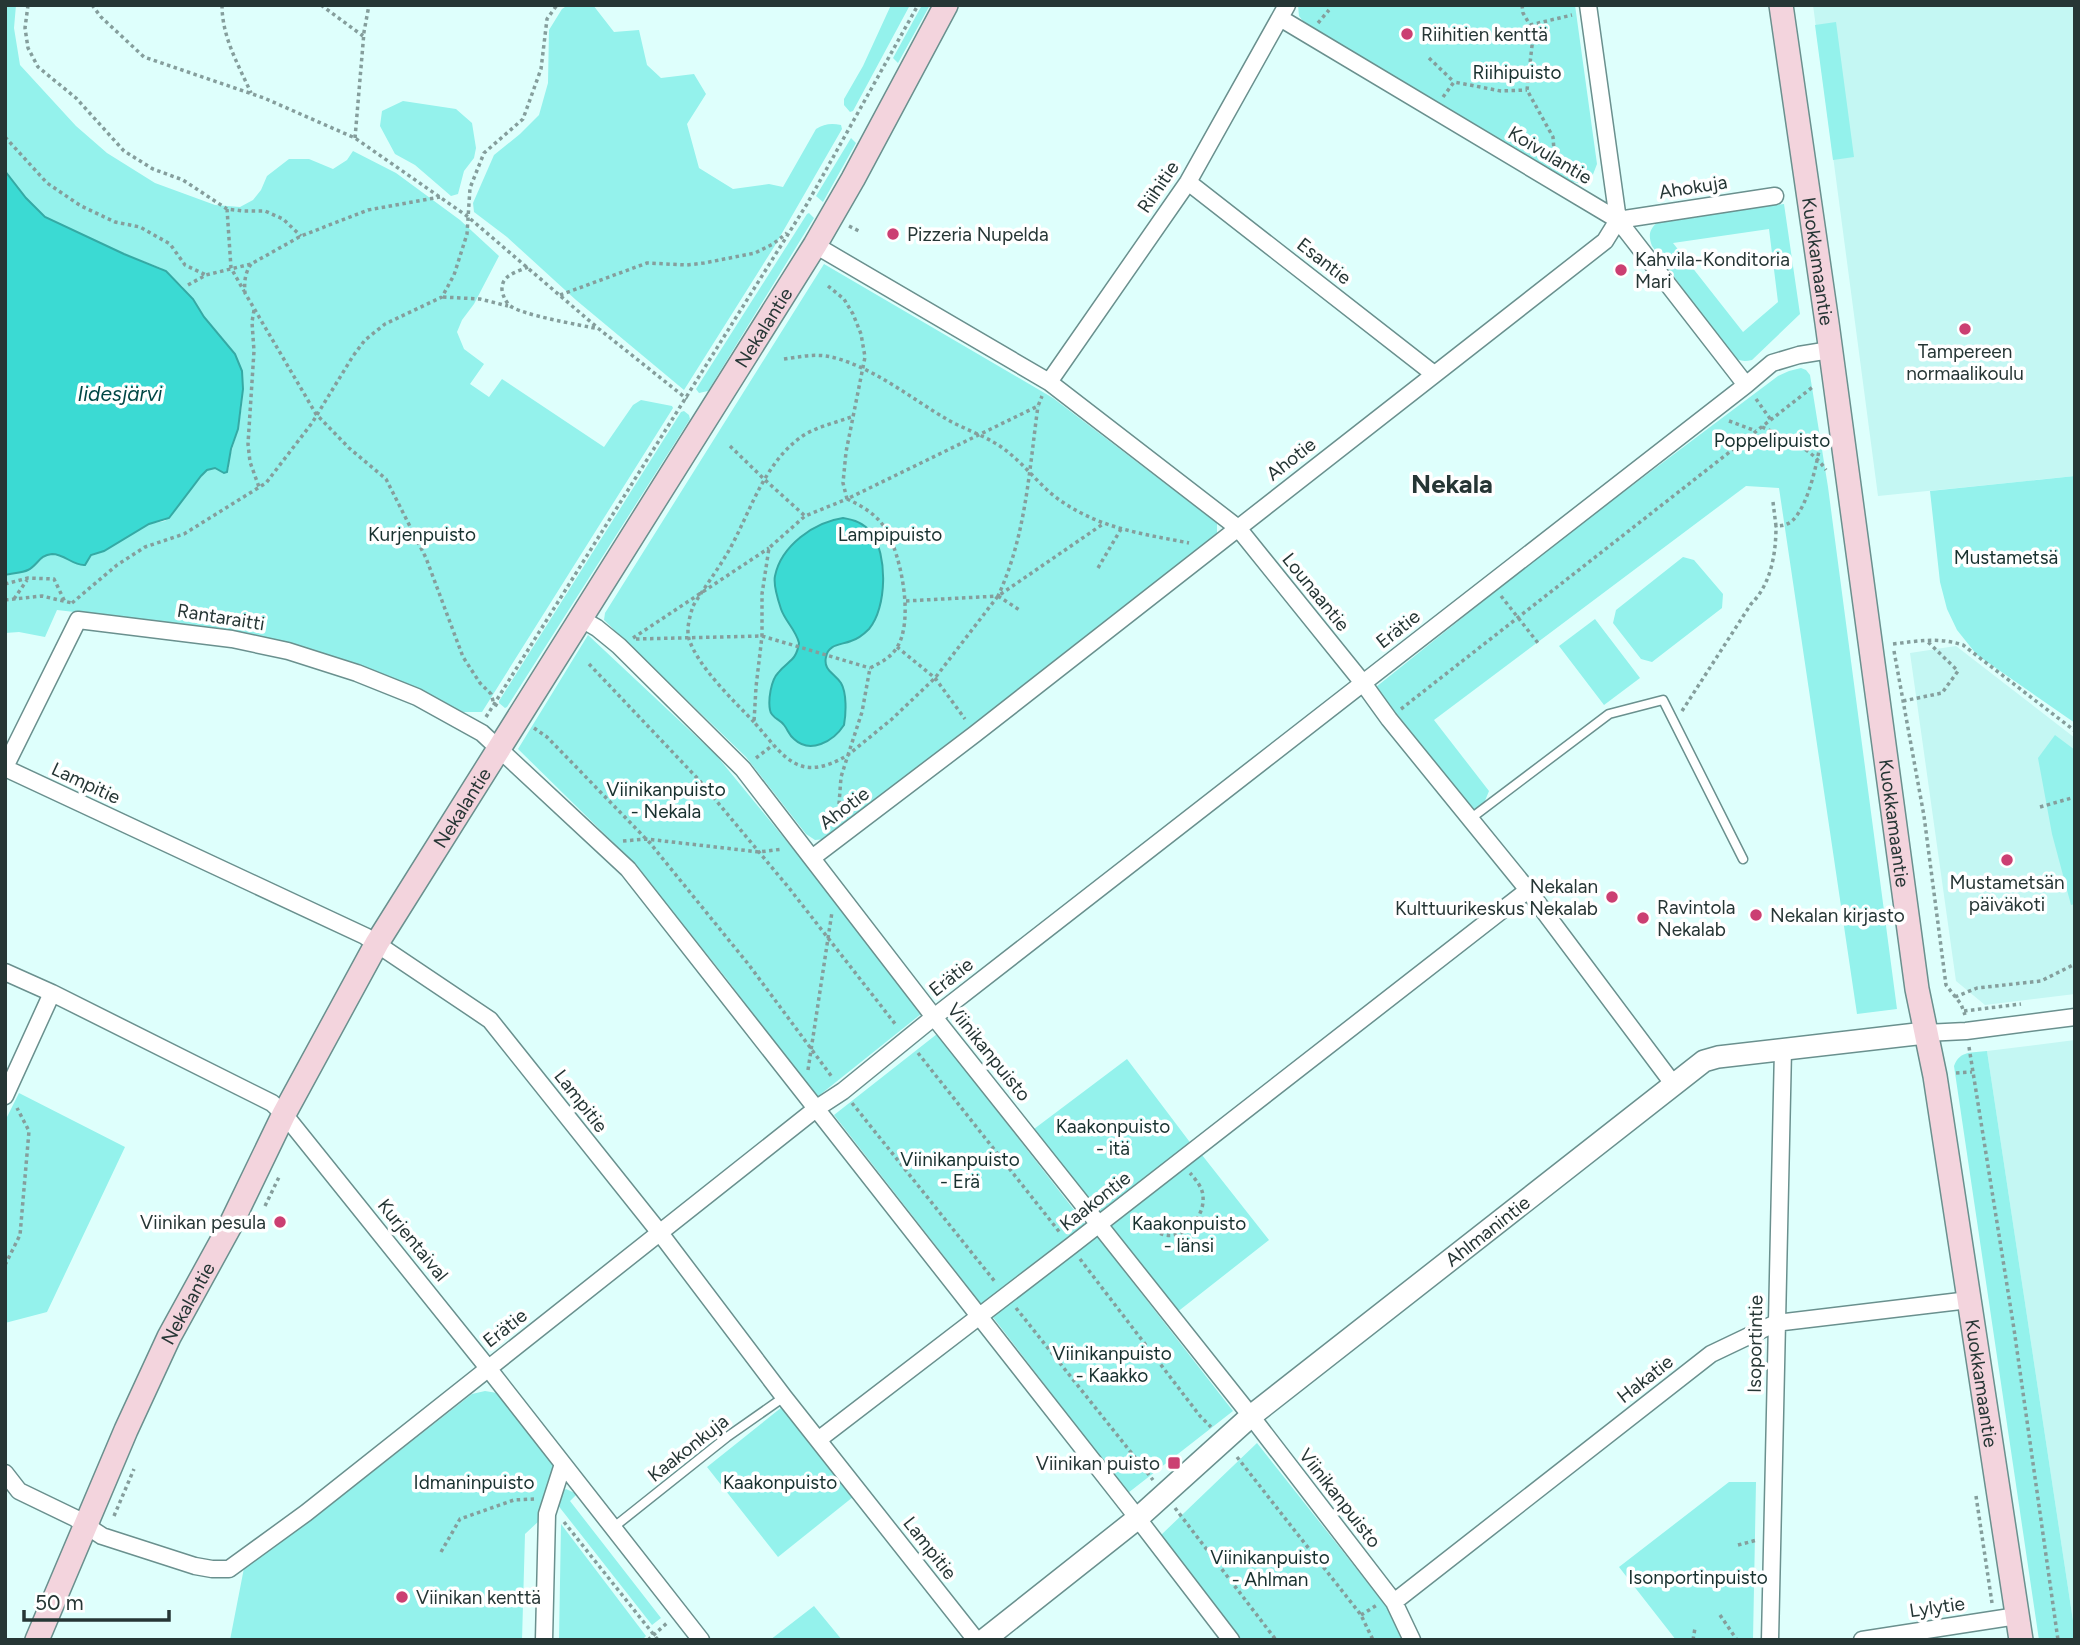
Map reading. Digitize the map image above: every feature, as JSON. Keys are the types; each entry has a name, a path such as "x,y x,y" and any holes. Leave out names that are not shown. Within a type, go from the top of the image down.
{"main road":[{"name":"Nekalantie","path":"37,1640 95,1531 126,1430 169,1337 230,1226 284,1114 377,943 815,245 946,5"},
{"name":"Kuokkamaantie","path":"1781,5 1893,821 1925,1033 1935,1076 2021,1640"}],"street":[{"path":"1588,8 1618,220"},
{"name":"Koivulantie","path":"1283,12 1433,110 1618,220 1746,386"},
{"name":"Riihitie","path":"1049,382 1188,182 1283,12"},
{"name":"Esantie","path":"1188,182 1434,374"},
{"name":"Ahokuja","path":"1618,220 1775,196"},
{"name":"Ahotie","path":"807,852 837,841 975,734 1605,241 1618,220"},
{"name":"Lounaantie","path":"815,245 1049,382 1238,528 1528,890 1674,1085"},
{"name":"Erätie","path":"5,1473 19,1491 95,1531 195,1566 229,1569 306,1513 817,1108 843,1091 934,1017 1746,386 1772,363 1830,350"},
{"name":"Viinikanpuisto","path":"580,618 619,646 743,768 934,1017 1251,1416 1394,1602 1412,1640"},
{"name":"Rantaraitti","path":"5,767 78,620 232,639 288,651 409,693 477,730 498,748"},
{"path":"498,748 628,870 1231,1640"},
{"name":"Lampitie","path":"5,767 377,943 490,1020 660,1233 784,1397 976,1640"},
{"name":"Kaakontie","path":"818,1440 1528,890"},
{"name":"Kurjentaival","path":"5,972 272,1103 284,1114 701,1640"},
{"path":"6,1093 52,993"},
{"name":"Ahlmanintie","path":"984,1640 1138,1518 1170,1503 1223,1441 1251,1416 1694,1068 1709,1059 2075,1017"},
{"name":"Isoportintie","path":"1770,1640 1783,1049"},
{"name":"Hakatie","path":"1394,1602 1711,1354 1776,1323 1969,1300"},
{"path":"544,1640 547,1514 554,1509 564,1464"},
{"name":"Lylytie","path":"1862,1640 2017,1616"}],"lane":[{"path":"1470,819 1609,714 1663,700 1743,859"},
{"name":"Kaakonkuja","path":"614,1527 727,1437 784,1397"}],"path":[{"path":"28,5 25,28 28,48 38,67 76,97 124,151 153,169 183,180 227,209 265,211 283,219 301,236"},
{"path":"92,5 101,17 144,57 251,93 355,138 467,216 687,399"},
{"path":"222,5 222,21 228,43 251,93"},
{"path":"321,5 363,36"},
{"path":"355,138 363,36 369,5"},
{"path":"442,297 454,275 467,234 470,188 484,153 523,119 541,69 547,19 557,5"},
{"path":"477,730 791,230 919,5"},
{"path":"1522,5 1533,37 1527,90 1553,137 1557,184"},
{"path":"1530,25 1588,8"},
{"path":"1429,58 1454,82 1501,91 1527,90"},
{"path":"1433,110 1454,82"},
{"path":"5,137 47,183 81,206 115,222 140,227 170,244 186,265 206,275"},
{"path":"188,285 206,275 251,264 301,236 368,210 440,197"},
{"path":"227,209 231,268 316,414 349,448 386,479 426,558 463,657 491,694 494,704"},
{"path":"561,295 647,263 704,264 754,253 773,244 791,230"},
{"path":"245,293 244,283 251,264"},
{"path":"510,306 503,296 502,284 508,275 528,267"},
{"path":"828,286 844,299 853,314 861,334 865,357 846,452 844,483 847,499"},
{"path":"5,600 42,596 72,603 117,565 145,547 184,534 259,488 316,414 365,340 385,324 442,297 480,299 600,329"},
{"path":"255,308 252,322 254,351 248,444 250,462 259,488"},
{"path":"784,359 827,356 864,370 1007,451 1063,503 1103,524 1212,548"},
{"path":"854,416 822,426 804,435 787,449 764,479 736,537 693,606 689,619 688,637 698,657 773,745 792,763 804,768 819,768 834,763 892,719 934,678 999,596 1011,569 1020,537 1038,406 1049,382"},
{"path":"1389,719 1816,385"},
{"path":"1746,386 1771,420"},
{"path":"847,499 874,514 885,528 899,564 906,601 903,625 897,647 885,660 870,668 762,636 631,639 769,548 805,516 847,499 1038,406"},
{"path":"1710,414 1756,431"},
{"path":"1762,427 1818,458 1829,475"},
{"path":"1776,526 1789,523 1795,518 1818,458 1823,432"},
{"path":"730,446 805,516"},
{"path":"1674,723 1763,587 1772,564 1776,526 1773,502"},
{"path":"906,601 999,596 1103,524"},
{"path":"1098,568 1121,529"},
{"path":"754,722 762,636 762,594 769,548"},
{"path":"5,584 28,578 54,579 65,602"},
{"path":"14,599 28,578"},
{"path":"1491,583 1538,643"},
{"path":"999,596 1021,611"},
{"path":"1903,701 1942,693 1958,671 1926,639"},
{"path":"2058,1640 2012,1316 1964,1011 1946,985 1924,816 1893,644 1926,639 1948,640 1963,645 2075,730"},
{"path":"897,647 934,678 955,703 975,734"},
{"path":"589,664 699,779 759,852 1070,1246 1200,1416 1223,1441 1361,1615 1373,1640"},
{"path":"837,841 841,777 862,712 870,668"},
{"path":"547,737 646,839 749,965 843,1091 1276,1640"},
{"path":"743,768 773,745"},
{"path":"2040,807 2075,797"},
{"path":"602,845 646,839 759,852 807,852"},
{"path":"804,1093 836,889"},
{"path":"1955,997 1977,988 2041,981 2075,964"},
{"path":"5,1265 20,1236 29,1130 6,1093"},
{"path":"1127,1202 1148,1225 1164,1235 1176,1235 1189,1228 1201,1213 1203,1196 1198,1183 1181,1160"},
{"path":"261,1215 281,1174"},
{"path":"95,1531 138,1460"},
{"path":"441,1552 460,1519 514,1500 532,1499 554,1509 657,1640"},
{"path":"1170,1503 1186,1502"},
{"path":"648,1640 680,1612"},
{"path":"1720,1615 1737,1640"},
{"path":"1693,1640 1695,1628"}],"shaded area":[{"name":"Tampereen normaalikoulu","path":"1813,5 2075,5 2075,476 1878,496"},
{"name":"Mustametsän päiväkoti","path":"1956,646 2075,738 2075,994 1985,1005 1956,981 1910,653"},
{"path":"2075,1040 2075,1634 1987,1051"}],"green space":[{"name":"Kurjenpuisto","path":"5,5 16,5 14,28 20,65 76,126 107,153 155,183 215,205 240,207 253,200 267,176 289,159 309,159 333,169 347,160 353,151 396,173 460,220 499,256 457,332 464,349 484,364 470,384 489,397 502,379 604,447 633,405 641,400 672,406 482,712 463,712 422,691 332,656 223,629 57,610 45,637 19,632 5,633 5,575 32,567 53,554 86,563 91,555 104,551 149,524 165,521 207,470 215,468 222,472 229,468 242,406 243,378 235,354 182,286 161,268 45,217 5,171"},
{"path":"568,5 593,5 614,32 639,30 647,65 661,78 694,74 706,94 687,124 699,168 733,189 769,184 783,187 816,129 828,124 841,125 842,129 774,247 684,390 576,300 507,237 474,212 473,203 494,155 539,115 548,83 549,30 562,9"},
{"path":"891,5 910,5 853,111 850,112 844,105 844,99 863,66"},
{"path":"922,5 930,5 898,63 893,58"},
{"name":"Riihipuisto","path":"1298,5 1575,5 1597,164 1592,177 1578,183 1568,181 1307,26 1299,16"},
{"path":"1836,22 1854,157 1833,160 1815,25"},
{"path":"403,101 456,109 472,123 476,148 474,158 464,171 458,194 451,196 415,165 395,154 380,126 382,111"},
{"path":"851,138 856,143 823,202 816,196"},
{"path":"1784,204 1800,314 1752,360 1734,357 1652,246 1650,232 1659,221","holes":["1769,229 1778,302 1743,332 1673,243"]},
{"path":"809,213 814,218 708,391 699,393 696,389"},
{"name":"Lampipuisto","path":"824,264 1053,398 1217,523 1217,535 826,839 815,840 806,834 746,757 604,620 605,613"},
{"name":"Poppelipuisto","path":"1801,368 1810,375 1828,487 1897,1009 1857,1014 1779,488 1746,486 1434,720 1489,791 1478,818 1376,687 1557,542 1778,376"},
{"path":"684,411 690,419 505,708 499,701"},
{"name":"Mustametsä","path":"2075,476 2075,723 1977,655 1957,630 1947,609 1940,582 1930,491"},
{"path":"1683,557 1694,560 1723,594 1722,608 1652,662 1641,659 1613,623 1616,610"},
{"path":"1595,619 1640,678 1604,705 1559,646"},
{"name":"Viinikanpuisto - Nekala","path":"588,635 716,755 807,866 921,1014 816,1098 726,978 630,859 518,749"},
{"path":"2055,735 2075,750 2075,904 2071,905 2052,834 2038,758"},
{"name":"Viinikanpuisto - Erä","path":"937,1034 1085,1224 982,1305 834,1115"},
{"path":"1987,1051 2075,1640 2039,1640 1954,1066 1963,1055"},
{"name":"Kaakonpuisto - itä","path":"1127,1059 1192,1145 1099,1215 1034,1129"},
{"path":"19,1093 125,1147 47,1312 5,1323 5,1121"},
{"name":"Kaakonpuisto - länsi","path":"1202,1155 1269,1240 1176,1313 1109,1228"},
{"name":"Viinikanpuisto - Kaakko","path":"1096,1235 1233,1411 1128,1493 992,1316"},
{"name":"Idmaninpuisto","path":"485,1391 497,1393 508,1403 553,1464 542,1500 540,1520 525,1534 522,1640 230,1640 244,1568 310,1521 472,1394"},
{"name":"Kaakonpuisto","path":"782,1407 853,1497 778,1557 707,1467"},
{"name":"Viinikanpuisto - Ahlman","path":"1257,1443 1386,1606 1402,1640 1240,1640 1161,1535"},
{"name":"Isonportinpuisto","path":"1729,1482 1756,1482 1753,1640 1676,1640 1619,1567"},
{"path":"566,1489 577,1494 570,1501 661,1618 652,1625 557,1504 561,1492"},
{"path":"561,1524 646,1636 642,1640 559,1640"},
{"path":"814,1606 842,1640 770,1640"}],"water":[{"name":"Iidesjärvi","path":"5,171 45,217 166,271 193,299 204,317 235,354 242,371 243,389 238,429 227,472 215,468 207,470 169,518 149,524 104,551 91,555 85,565 52,554 44,556 28,570 5,575"},
{"path":"843,518 865,526 877,542 883,567 882,595 875,620 869,629 856,639 832,647 827,653 826,665 841,683 844,692 844,725 828,741 807,746 792,737 770,710 774,680 794,657 799,643 781,609 775,588 775,576 784,555 800,537 832,520"}],"place":[{"name":"Riihitien kenttä","path":"1407,34"},
{"name":"Pizzeria Nupelda","path":"893,234"},
{"name":"Kahvila-Konditoria Mari","path":"1621,270"},
{"name":"Tampereen normaalikoulu","path":"1965,329"},
{"name":"Mustametsän päiväkoti","path":"2007,860"},
{"name":"Nekalan Kulttuurikeskus Nekalab","path":"1612,897"},
{"name":"Nekalan kirjasto","path":"1756,915"},
{"name":"Ravintola Nekalab","path":"1643,918"},
{"name":"Viinikan pesula","path":"280,1222"},
{"name":"Viinikan puisto","path":"1174,1463"},
{"name":"Viinikan kenttä","path":"402,1597"}],"district":[{"name":"Nekala","path":"1452,484"}]}
